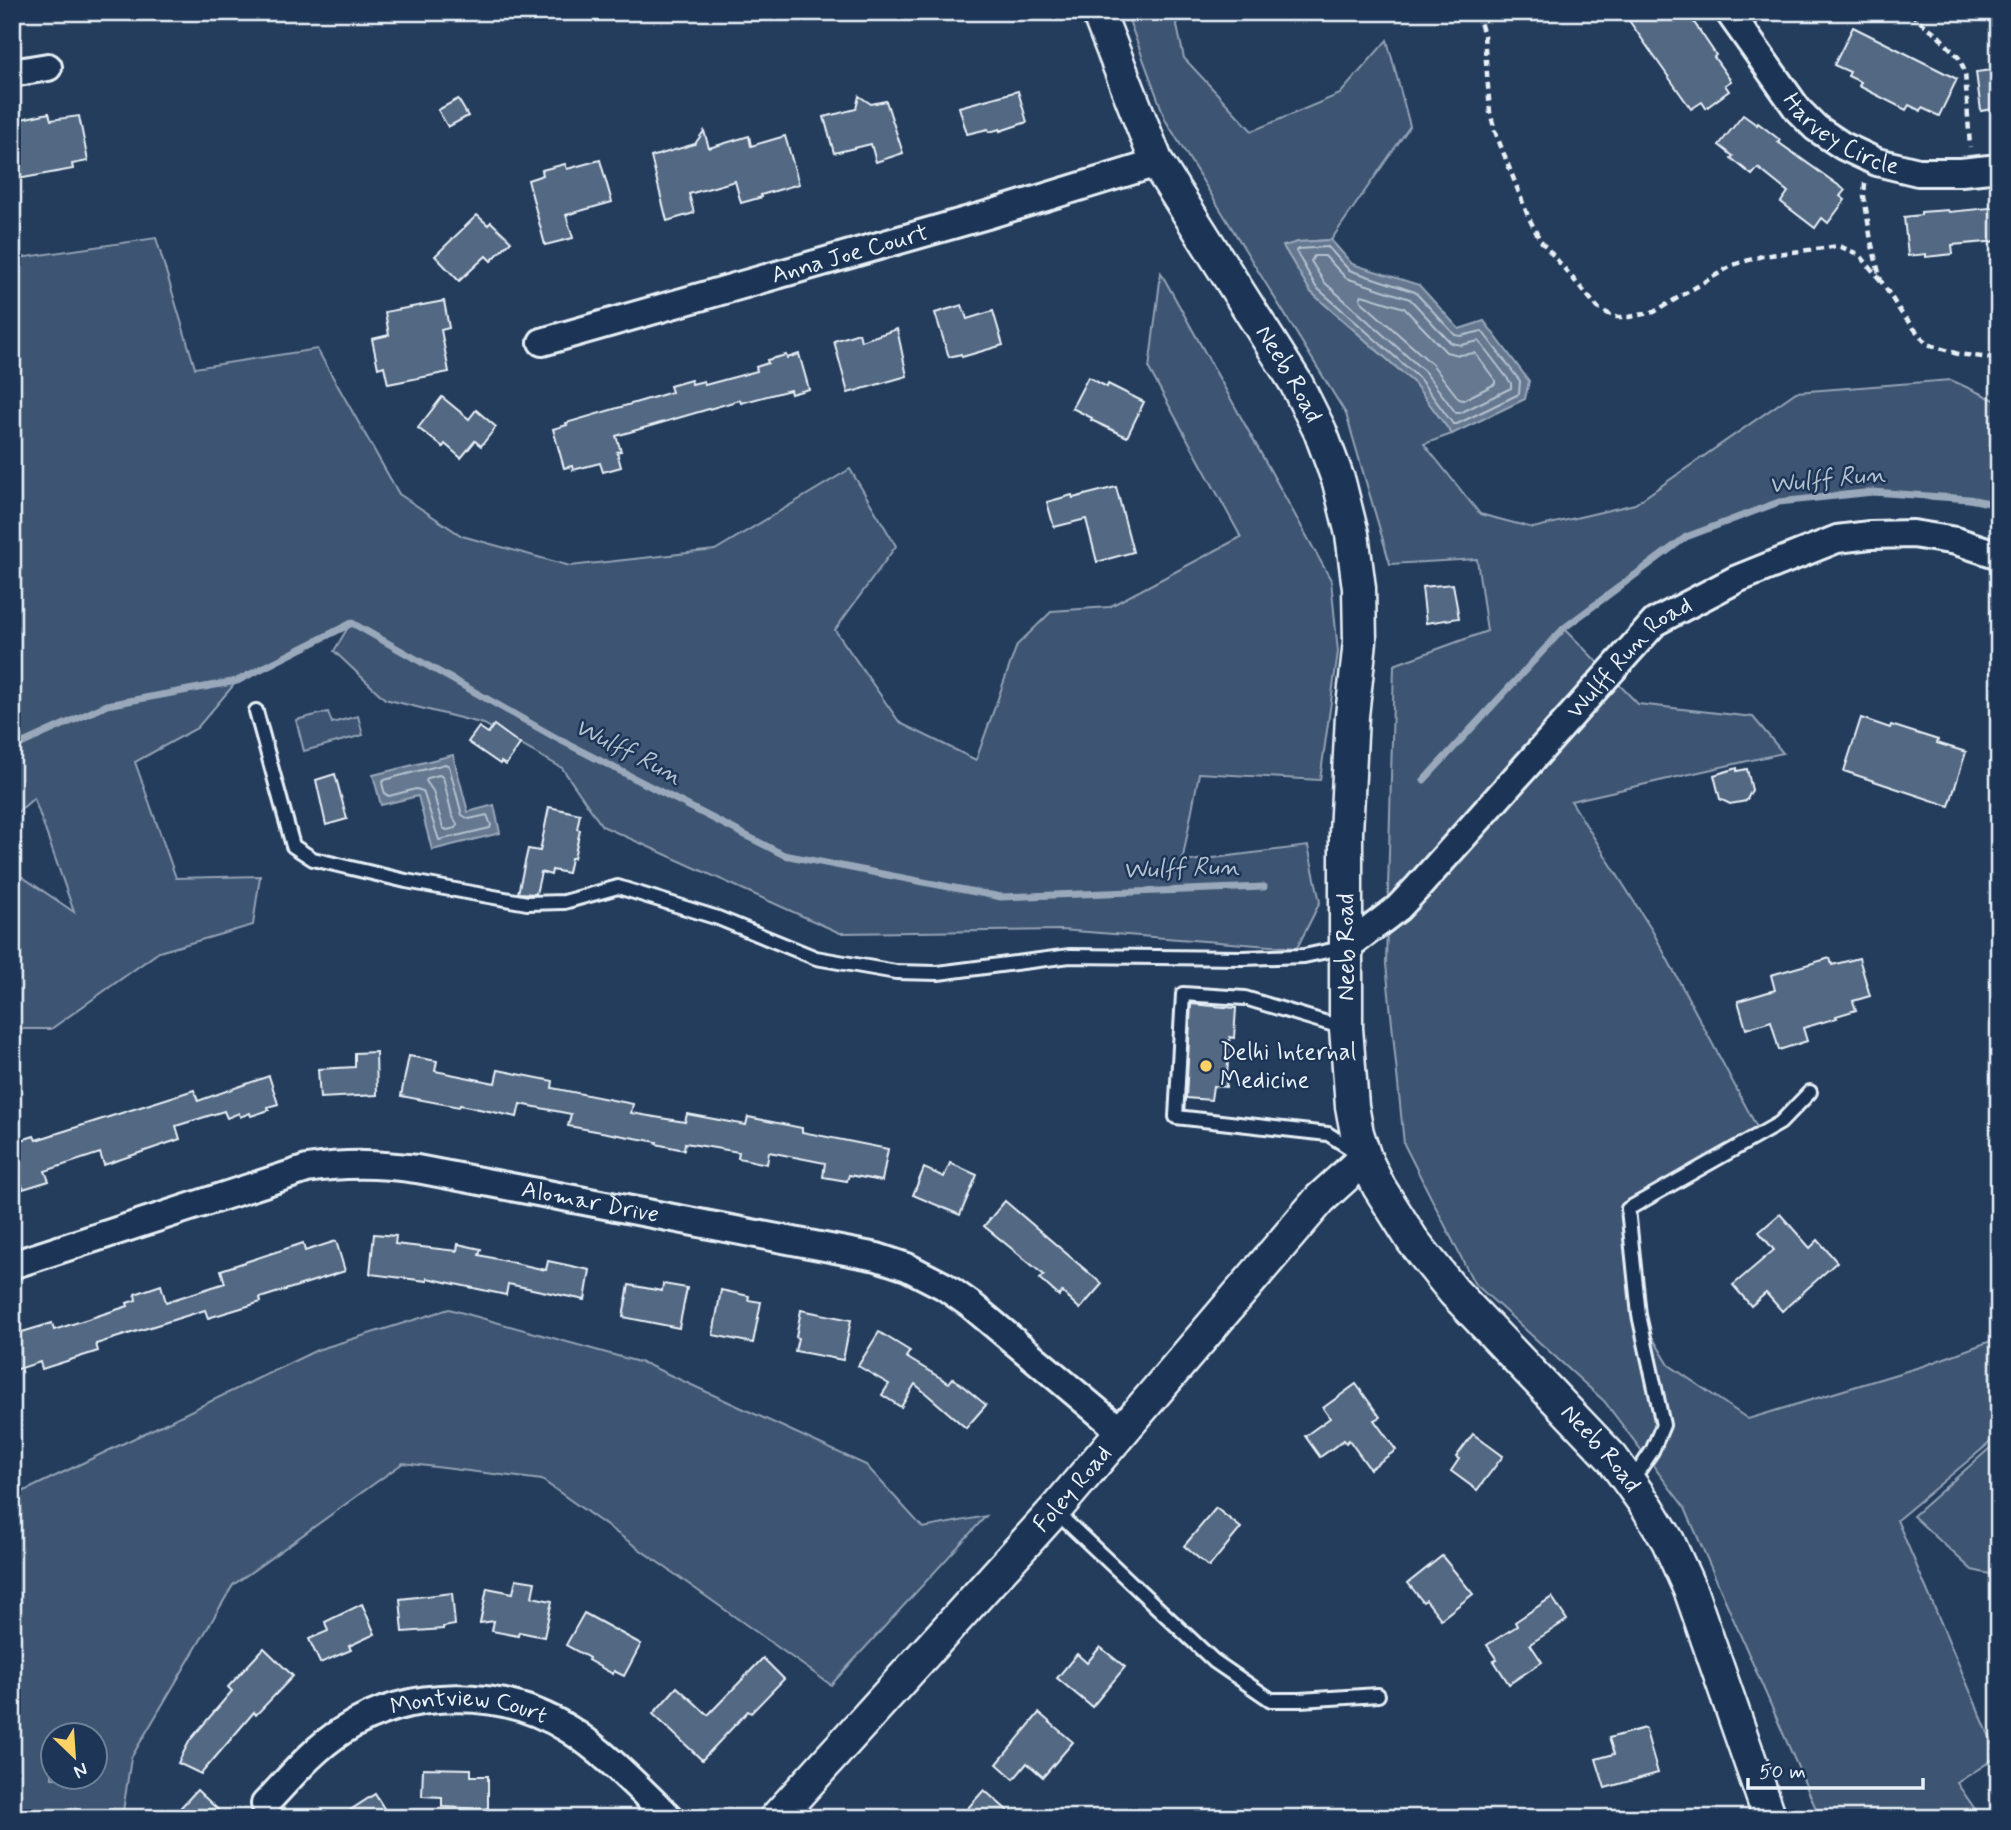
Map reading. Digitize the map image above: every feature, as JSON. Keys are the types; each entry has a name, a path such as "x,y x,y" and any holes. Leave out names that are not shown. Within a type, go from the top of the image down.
{"street":[{"name":"Neeb Road","path":"1098,12 1157,163 1296,383 1320,431 1339,482 1349,521 1359,588 1360,641 1352,716 1346,833 1346,1028 1352,1106 1365,1158 1396,1215 1430,1263 1454,1292 1612,1458 1668,1541 1691,1592 1770,1818"},
{"name":"Harvey Circle","path":"1729,12 1798,110 1816,128 1843,146 1892,167 1918,173 1999,169"},
{"path":"12,73 48,67"},
{"name":"Anna Joe Court","path":"542,342 987,215 1157,163"},
{"name":"Wulff Run Road","path":"1346,947 1398,908 1418,887 1655,622 1737,579 1837,539 1913,534 1956,541 1999,555"},
{"name":"Foley Road","path":"776,1818 1055,1510 1320,1199 1365,1158"},
{"name":"Alomar Drive","path":"12,1265 307,1169 341,1164 379,1164 417,1169 877,1257 908,1268 944,1286 971,1305 1122,1432"},
{"name":"Montview Court","path":"265,1804 317,1750 372,1715 425,1701 472,1698 506,1704 540,1715 569,1729 599,1752 670,1818"}],"lane":[{"path":"256,711 293,846 313,859 406,881 527,902 564,902 618,887 718,918 816,958 896,972 938,973 1070,956 1304,956 1346,947"},
{"path":"1346,1028 1245,998 1183,994 1176,1117 1328,1134 1365,1158"},
{"path":"1630,1482 1652,1451 1663,1425 1639,1315 1628,1209 1780,1123 1810,1092"},
{"path":"1055,1510 1214,1661 1271,1700 1378,1695"}],"path":[{"path":"1477,12 1484,35 1490,112 1528,216 1540,240 1599,309 1615,317 1654,313 1733,265 1762,257 1839,246 1860,255 1927,344 1958,354 1999,359"},
{"path":"1915,12 1916,19 1936,33 1959,58 1965,72 1972,171"},
{"path":"1868,158 1864,196 1871,242 1881,281"}],"shaded area":[{"path":"1126,12 1174,12 1184,58 1252,131 1340,94 1387,40 1410,126 1331,240 1298,242 1284,247 1311,292 1414,383 1452,434 1424,444 1480,514 1533,528 1635,504 1796,392 1951,380 1999,402 1999,505 1969,499 1873,492 1779,502 1686,537 1564,628 1638,704 1753,717 1783,753 1571,801 1653,932 1760,1133 1628,1210 1639,1315 1669,1365 1748,1419 1923,1366 1999,1338 1999,1435 1897,1520 1998,1756 1957,1783 1981,1818 1820,1818 1685,1508 1604,1401 1474,1283 1404,1144 1386,964 1394,665 1487,631 1477,559 1390,564 1346,414 1166,121"},
{"path":"156,238 195,368 317,349 399,494 462,536 570,566 715,550 850,469 896,546 835,630 900,723 976,760 1017,645 1052,611 1109,607 1241,537 1149,369 1161,273 1331,580 1338,652 1320,780 1199,773 1182,862 1308,846 1320,902 1297,948 1061,930 840,933 602,826 562,768 484,724 385,699 334,651 350,624 237,681 197,728 135,762 176,878 260,876 253,925 159,952 51,1029 12,1029 12,870 74,912 34,798 12,817 12,259"},
{"path":"328,712 332,723 358,716 363,735 304,751 296,720"},
{"path":"449,1309 646,1364 866,1465 923,1528 986,1516 831,1685 542,1480 403,1463 233,1585 131,1758 122,1818 12,1818 12,1497 317,1350"},
{"path":"1999,1440 1999,1576 1972,1570 1913,1516"}],"water":[{"path":"1331,240 1352,264 1419,285 1459,329 1484,321 1529,381 1525,399 1452,434 1414,383 1311,292 1283,246 1298,242"},
{"path":"453,755 468,812 494,805 500,833 432,850 418,796 381,805 373,775"}],"building":[{"path":"1623,12 1687,12 1731,81 1725,85 1729,91 1706,108 1702,102 1691,109"},
{"path":"1853,27 1957,79 1939,116 1909,105 1906,110 1859,86 1861,82 1848,76 1850,72 1834,65"},
{"path":"1999,69 1999,108 1981,111 1976,72"},
{"path":"1018,91 1027,122 1000,131 989,132 988,129 967,134 959,107"},
{"path":"859,96 871,104 886,101 903,153 876,162 871,144 834,153 824,117 856,109"},
{"path":"458,99 468,116 448,127 438,110"},
{"path":"49,113 51,120 79,116 88,161 72,164 73,169 12,180 12,121"},
{"path":"1743,115 1757,125 1758,123 1780,140 1778,142 1845,190 1840,196 1845,200 1828,223 1822,218 1815,228 1781,202 1788,192 1758,168 1752,175 1719,145"},
{"path":"704,131 709,148 749,136 751,146 785,136 799,184 741,203 735,181 689,194 694,213 667,221 651,157 695,144"},
{"path":"600,160 612,202 566,215 573,238 545,245 528,180 543,175 542,170 565,164 567,169"},
{"path":"1999,207 1999,241 1952,245 1953,254 1908,256 1904,217 1921,215 1921,212"},
{"path":"477,215 488,225 491,222 511,241 491,261 486,256 459,281 435,256"},
{"path":"444,301 449,328 441,330 449,372 388,384 384,366 378,368 372,339 389,335 385,312"},
{"path":"962,305 967,319 993,311 1003,345 962,357 961,354 949,357 935,313"},
{"path":"897,329 907,376 848,393 834,341 859,333 861,341"},
{"path":"799,354 809,389 791,394 790,390 741,403 740,400 616,436 621,451 617,452 621,467 603,472 600,463 573,470 572,466 564,468 553,429 672,392 670,386 691,380 692,384 704,381 705,385 757,371 756,367 768,363 767,360"},
{"path":"1088,377 1144,402 1127,437 1072,408"},
{"path":"442,397 469,419 476,410 496,427 481,446 475,441 461,458 445,444 443,447 418,428"},
{"path":"1116,487 1133,552 1097,562 1086,519 1054,527 1047,502"},
{"path":"1453,584 1459,618 1426,623 1422,587"},
{"path":"1861,718 1938,740 1937,743 1966,752 1949,806 1844,771"},
{"path":"494,725 520,744 506,765 501,762 500,764 468,742 479,727 488,733"},
{"path":"1737,768 1737,771 1747,769 1752,790 1746,801 1730,804 1720,799 1714,775"},
{"path":"335,774 347,819 326,825 316,780"},
{"path":"549,807 580,814 577,829 580,830 574,858 571,858 568,873 552,870 551,875 541,872 536,894 518,893 528,849 540,851"},
{"path":"1830,958 1832,965 1859,958 1870,996 1853,1001 1856,1010 1803,1028 1807,1041 1779,1050 1771,1021 1746,1029 1738,1001 1775,990 1771,975"},
{"name":"Delhi Internal Medicine","path":"1191,1004 1236,1008 1234,1038 1230,1037 1226,1087 1213,1086 1211,1100 1186,1098"},
{"path":"376,1052 377,1095 320,1098 318,1069 355,1067 355,1053"},
{"path":"409,1056 437,1061 435,1071 495,1083 498,1070 553,1081 552,1088 633,1104 631,1113 685,1122 687,1114 746,1125 748,1117 802,1128 802,1132 888,1149 882,1181 849,1175 847,1181 823,1177 825,1163 769,1152 767,1164 738,1158 739,1152 685,1143 684,1150 656,1144 657,1142 568,1126 571,1114 520,1104 517,1117 401,1096"},
{"path":"269,1076 278,1104 268,1107 269,1110 251,1116 250,1113 240,1117 239,1113 227,1118 224,1111 176,1126 180,1139 104,1165 100,1153 45,1171 49,1181 23,1189 20,1178 12,1180 12,1143 34,1136 36,1140 194,1090 198,1101"},
{"path":"950,1163 977,1175 960,1215 913,1195 924,1168 944,1177"},
{"path":"1005,1201 1102,1284 1080,1309 1062,1292 1059,1296 1040,1279 1044,1275 984,1226"},
{"path":"1780,1214 1810,1248 1818,1240 1837,1262 1782,1311 1766,1293 1751,1306 1733,1285 1774,1250 1759,1232"},
{"path":"374,1234 396,1236 395,1244 457,1251 458,1244 481,1249 479,1255 546,1270 548,1261 590,1270 585,1300 508,1284 506,1295 427,1278 427,1281 370,1274"},
{"path":"336,1241 345,1271 208,1318 205,1310 96,1344 98,1351 42,1369 40,1362 12,1371 12,1335 52,1323 54,1330 128,1306 127,1303 136,1300 135,1294 161,1285 166,1302 225,1283 221,1270 303,1243 305,1251"},
{"path":"663,1284 687,1288 679,1328 623,1317 629,1285 662,1291"},
{"path":"721,1290 749,1296 748,1300 761,1302 753,1343 713,1335"},
{"path":"801,1310 851,1320 843,1360 795,1351"},
{"path":"879,1332 910,1351 906,1357 949,1383 953,1378 986,1405 966,1428 915,1384 901,1407 882,1395 889,1384 858,1366"},
{"path":"1356,1384 1380,1417 1374,1420 1396,1450 1370,1469 1349,1440 1346,1443 1344,1440 1320,1457 1305,1436 1330,1418 1323,1408"},
{"path":"1473,1434 1503,1456 1477,1490 1451,1471 1459,1459 1456,1457"},
{"path":"1216,1508 1241,1528 1209,1567 1184,1546"},
{"path":"1442,1556 1473,1594 1441,1619 1408,1583"},
{"path":"516,1579 535,1582 532,1597 552,1601 544,1637 519,1632 518,1636 492,1631 494,1621 480,1623 487,1588 513,1593"},
{"path":"452,1593 455,1625 443,1629 403,1632 400,1599"},
{"path":"1552,1597 1567,1620 1530,1644 1542,1662 1509,1684 1487,1645 1517,1626 1515,1622"},
{"path":"362,1604 375,1634 349,1646 351,1650 320,1663 309,1639 328,1631 325,1622"},
{"path":"584,1613 641,1644 624,1676 614,1671 613,1674 566,1645"},
{"path":"1100,1647 1125,1667 1092,1707 1057,1678 1077,1654 1087,1663"},
{"path":"264,1648 293,1676 256,1715 254,1712 201,1774 178,1763 190,1740 232,1691 228,1687"},
{"path":"763,1658 784,1679 751,1713 748,1711 702,1760 653,1714 677,1687 708,1715"},
{"path":"1039,1713 1073,1742 1043,1777 1027,1763 1014,1779 997,1764"},
{"path":"1645,1728 1658,1773 1605,1788 1596,1759 1614,1754 1609,1738"},
{"path":"423,1768 471,1769 471,1776 488,1776 488,1809 442,1807 442,1797 422,1796"},
{"path":"197,1790 227,1818 171,1818"},
{"path":"984,1790 1016,1818 959,1818"},
{"path":"375,1794 390,1818 338,1818"}],"waterway":[{"name":"Wulff Run","path":"1424,780 1564,628 1686,537 1779,502 1873,492 1969,499 1999,505"},
{"name":"Wulff Run","path":"12,748 107,705 237,681 352,623 560,740 784,855 1001,897 1264,887"}],"place":[{"name":"Delhi Internal Medicine","path":"1206,1066"}]}
